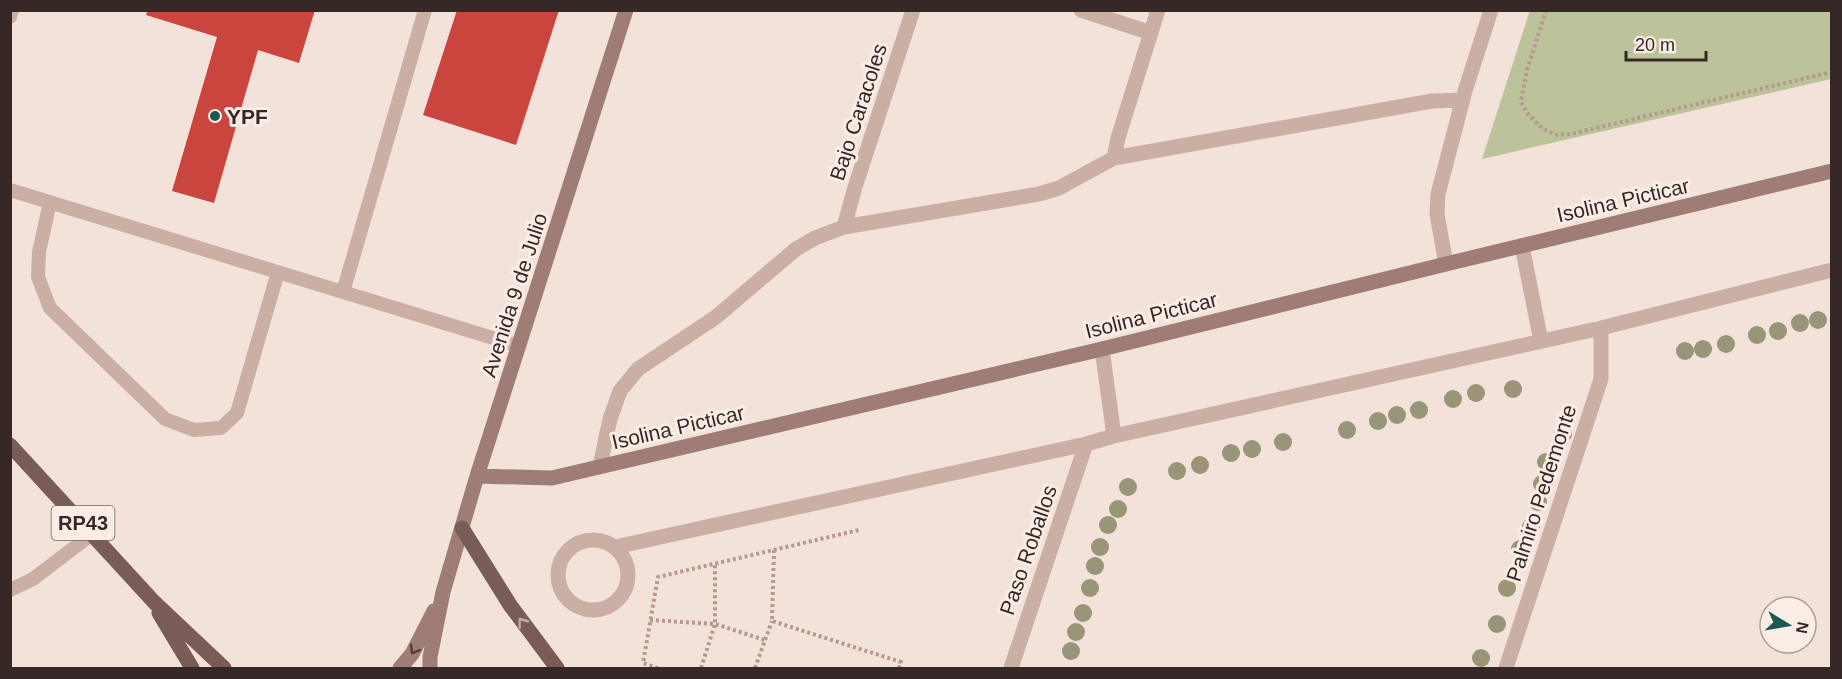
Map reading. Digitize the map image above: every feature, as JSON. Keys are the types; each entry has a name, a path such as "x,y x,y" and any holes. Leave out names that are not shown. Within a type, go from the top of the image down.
{"main road":[{"name":"Avenida 9 de Julio","path":"443,592 477,476 626,10"},
{"name":"Isolina Picticar","path":"477,476 552,478 1102,349 1832,171"},
{"name":"RP43","path":"10,445 154,602 224,669"},
{"path":"462,528 510,606 557,669"},
{"path":"400,669 412,654 443,592"},
{"path":"430,669 430,657 443,592"},
{"name":"RP43","path":"154,602 192,669"}],"street":[{"name":"Bajo Caracoles","path":"844,227 913,10"},
{"path":"1081,10 1151,33"},
{"path":"1114,158 1118,138 1158,10"},
{"path":"1446,264 1437,214 1438,194 1463,100 1491,10"},
{"path":"600,466 610,419 620,391 638,369 716,317 796,249 814,238 844,227 1039,194 1059,188 1114,158 1432,101 1463,100"},
{"path":"1522,246 1541,341"},
{"path":"615,547 627,566 626,589 611,606 601,610 578,608 562,591 558,580 558,568 570,548 581,542 592,540 615,547 1601,328 1832,270"},
{"name":"Palmiro Pedemonte","path":"1506,669 1601,379 1601,328"},
{"path":"1102,349 1114,436"},
{"name":"Paso Roballos","path":"1011,669 1086,444"}],"lane":[{"path":"10,16 12,10"},
{"path":"343,292 425,10"},
{"path":"10,190 519,346"},
{"path":"50,202 39,252 38,277 50,308 165,419 194,430 221,428 237,413 278,272"},
{"path":"10,590 33,579 92,534"}],"path":[{"path":"1546,10 1527,70 1521,102 1527,113 1544,129 1557,135 1571,134 1832,72"},
{"path":"658,669 643,663 658,577 859,530"},
{"path":"755,669 772,621 774,550"},
{"path":"701,669 714,624 715,564"},
{"path":"650,620 714,624 765,640"},
{"path":"772,621 901,662 899,669"}],"green space":[{"path":"1530,10 1831,11 1831,79 1482,159"}],"building":[{"path":"148,10 315,10 299,63 258,50 214,203 172,191 217,37 146,15"},
{"path":"457,10 559,10 516,145 423,115"}],"place":[{"name":"YPF","path":"215,116"}]}
